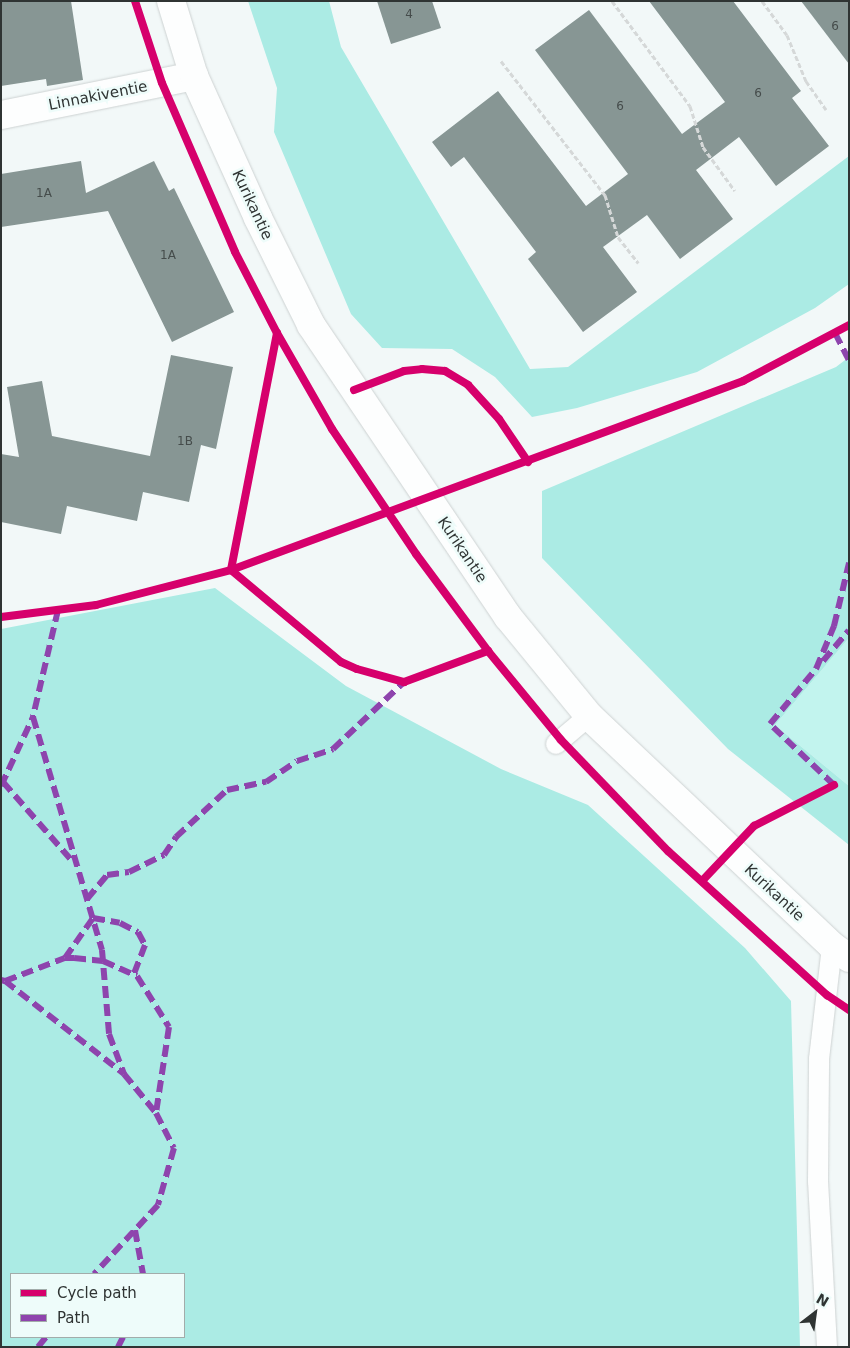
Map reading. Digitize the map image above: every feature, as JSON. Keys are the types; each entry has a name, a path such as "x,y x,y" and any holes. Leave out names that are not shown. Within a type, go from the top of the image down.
{"main road":[{"name":"Kurikantie","path":"171,1 194,76 258,218 311,325 508,617 589,716 840,952"},
{"name":"Linnakiventie","path":"1,115 194,76"}],"lane":[{"path":"556,744 589,716"},
{"path":"827,1347 818,1181 819,1059 840,952"}],"path":[{"path":"612,1 690,106 703,147 735,191"},
{"path":"762,1 787,35 806,81 826,110"},
{"path":"501,61 605,195 618,237 638,263"}],"shaded area":[{"path":"248,1 329,1 341,47 530,369 568,367 849,156 849,284 815,308 697,372 577,408 532,417 495,377 452,349 382,348 351,314 274,132 277,88"},
{"path":"849,357 849,638 775,725 849,786 849,845 728,749 542,558 542,491 836,367"},
{"path":"215,588 346,686 501,769 588,805 745,948 791,1001 800,1347 1,1347 1,629"},
{"path":"849,638 849,786 775,725"}],"building":[{"path":"1,1 71,1 83,80 47,86 46,79 1,86"},
{"path":"377,1 432,1 441,28 391,44"},
{"path":"649,1 733,1 801,91 792,98 829,146 776,186 739,137 696,170 733,219 680,259 647,215 603,247 637,292 583,332 528,259 536,252 464,157 451,167 432,142 498,91 586,206 628,174 535,50 589,10 682,134 725,102"},
{"path":"801,1 849,1 849,64"},
{"path":"81,161 86,193 154,161 169,191 174,188 234,312 172,342 108,211 1,227 1,174"},
{"path":"171,355 233,367 216,449 201,445 189,502 143,492 137,521 67,506 61,534 1,522 1,454 19,457 7,387 42,381 52,436 150,456"}],"marked path":[{"path":"835,333 849,360"},
{"path":"834,785 770,724 816,669 834,626 849,563"},
{"path":"58,610 33,717 102,950 109,1034 124,1074 156,1113 174,1148 158,1205 95,1273"},
{"path":"823,661 849,630"},
{"path":"87,899 107,875 129,872 164,855 176,837 227,790 266,782 297,761 333,749 404,682"},
{"path":"1,786 33,717"},
{"path":"3,782 74,863"},
{"path":"65,958 93,918 120,923 138,932 145,945 134,974"},
{"path":"1,980 5,981 65,958 103,961 137,976 169,1027 156,1113"},
{"path":"5,981 124,1074"},
{"path":"135,1230 143,1273"},
{"path":"38,1347 45,1338"},
{"path":"118,1347 122,1338"}],"cycle path":[{"path":"135,1 162,83 235,252 277,333 332,429 416,554 488,651 561,740 668,851 827,995 849,1010"},
{"path":"1,617 96,605 231,570 743,381 849,325"},
{"path":"277,333 231,570 341,662 357,669 404,682 488,651"},
{"path":"354,390 404,371 422,369 445,371 468,385 499,419 528,462"},
{"path":"702,881 754,826 834,785"}]}
